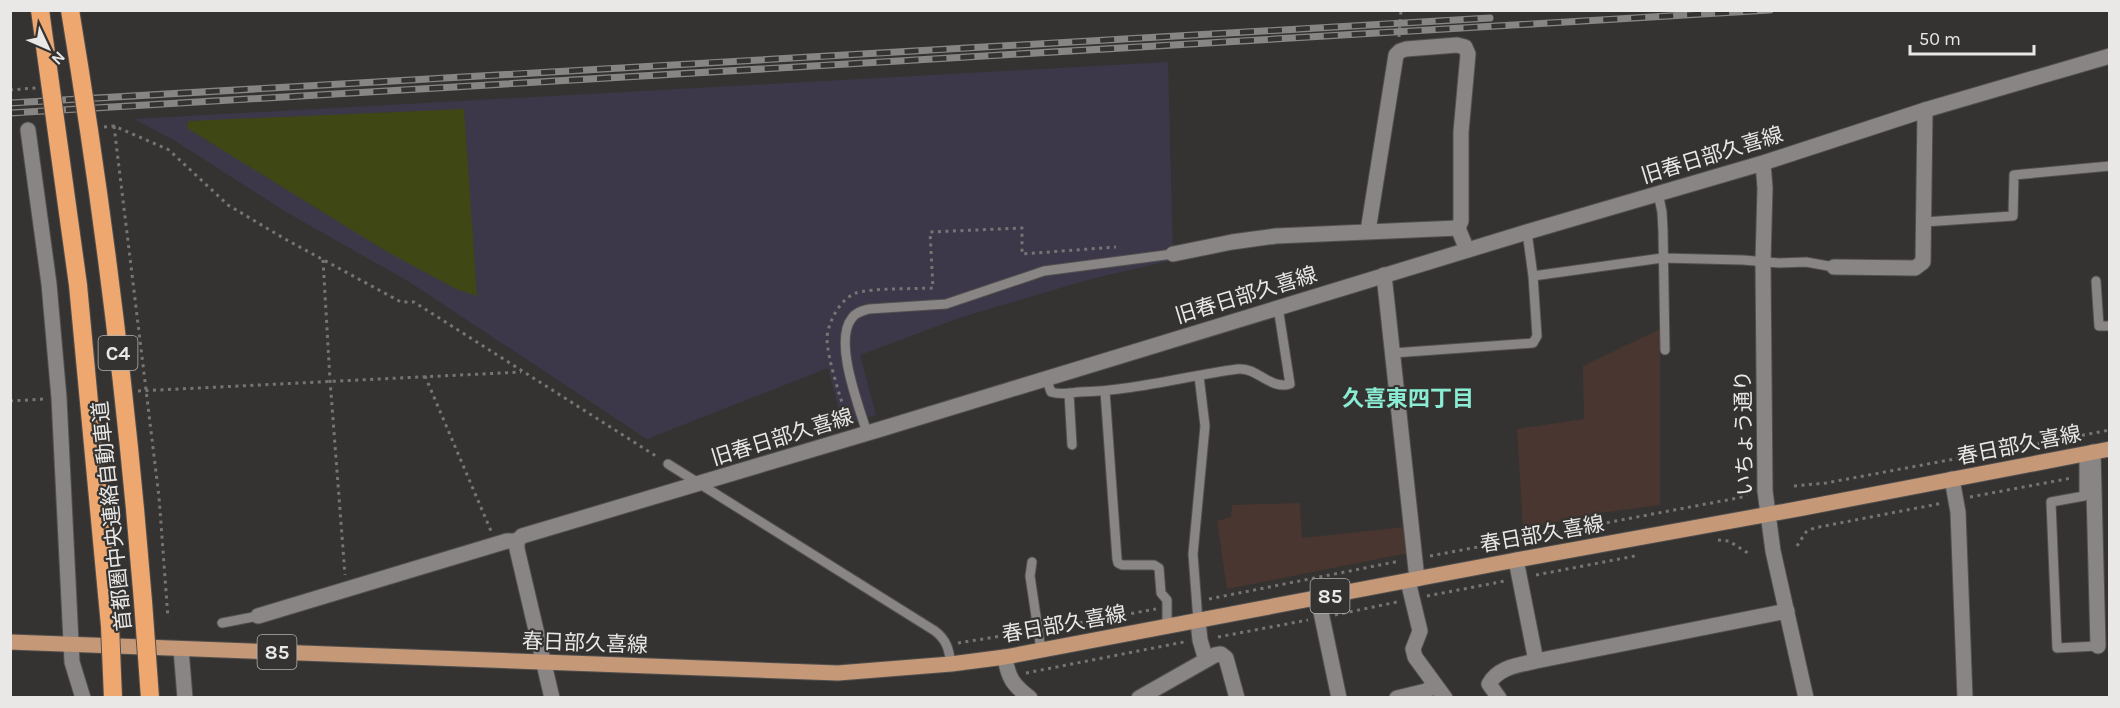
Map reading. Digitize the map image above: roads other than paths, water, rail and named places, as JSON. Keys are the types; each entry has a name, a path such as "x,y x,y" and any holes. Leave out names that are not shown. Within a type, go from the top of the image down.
{"highway":[{"name":"首都圏中央連絡自動車道","path":"40,10 78,285 110,626 113,698"},
{"name":"首都圏中央連絡自動車道","path":"70,10 110,280 132,477 150,698"}],"main road":[{"name":"春日部久喜線","path":"10,642 838,673 951,664 1005,657 1167,627 2109,449"}],"street":[{"path":"1368,231 1394,62 1400,51 1457,45 1465,47 1468,54 1461,132 1461,221 1458,228"},
{"name":"旧春日部久喜線","path":"258,616 499,543 517,541 522,536 1467,250 1763,163 1925,110 2109,56"},
{"path":"1834,267 1915,268 1923,262 1925,110"},
{"path":"27,130 49,284 59,398 70,645 72,662 82,698"},
{"name":"いちょう通り","path":"1763,163 1765,188 1763,262 1765,491 1773,551 1806,698"},
{"path":"1173,254 1276,236 1458,228"},
{"path":"1458,228 1467,250"},
{"path":"1384,275 1413,580 1420,631 1413,650 1415,657 1445,698"},
{"path":"2088,453 2098,646"},
{"path":"1952,479 1958,512 1965,698"},
{"path":"517,541 519,560 552,698"},
{"path":"1516,560 1536,661"},
{"path":"1318,598 1339,698"},
{"path":"1499,698 1489,684 1493,677 1502,670 1536,661 1787,611"},
{"path":"1198,621 1200,640 1206,660"},
{"path":"181,649 185,698"},
{"path":"1138,698 1221,654 1226,658 1237,698"},
{"path":"1005,657 1008,675 1030,698"},
{"path":"1397,698 1426,691 1435,686"}],"lane":[{"path":"1924,222 2013,216 2014,175 2109,166"},
{"path":"1658,193 1662,212 1665,350"},
{"path":"1393,353 1533,343 1537,336 1527,232"},
{"path":"867,433 844,344 852,318 860,312 868,309 946,304 1044,272 1173,254"},
{"path":"1533,276 1664,258 1806,262 1834,267"},
{"path":"2096,281 2099,326 2109,326"},
{"path":"1046,378 1052,392 1058,394 1105,391 1242,368 1276,385 1284,386 1290,384 1278,307"},
{"path":"1198,621 1193,554 1204,426 1199,376"},
{"path":"1105,391 1117,560 1122,565 1154,565 1159,568 1161,593 1167,600 1167,627"},
{"path":"1069,393 1072,445"},
{"path":"2088,453 2084,476 2084,496 2051,502 2057,648 2098,646"},
{"path":"668,464 935,631 943,637 948,647 951,664"},
{"path":"1032,562 1030,576 1041,650"},
{"path":"222,623 258,616"}],"railway":[{"path":"10,113 1770,10"},
{"path":"10,103 1490,18"}],"district":[{"name":"久喜東四丁目","path":"1408,398"}]}
